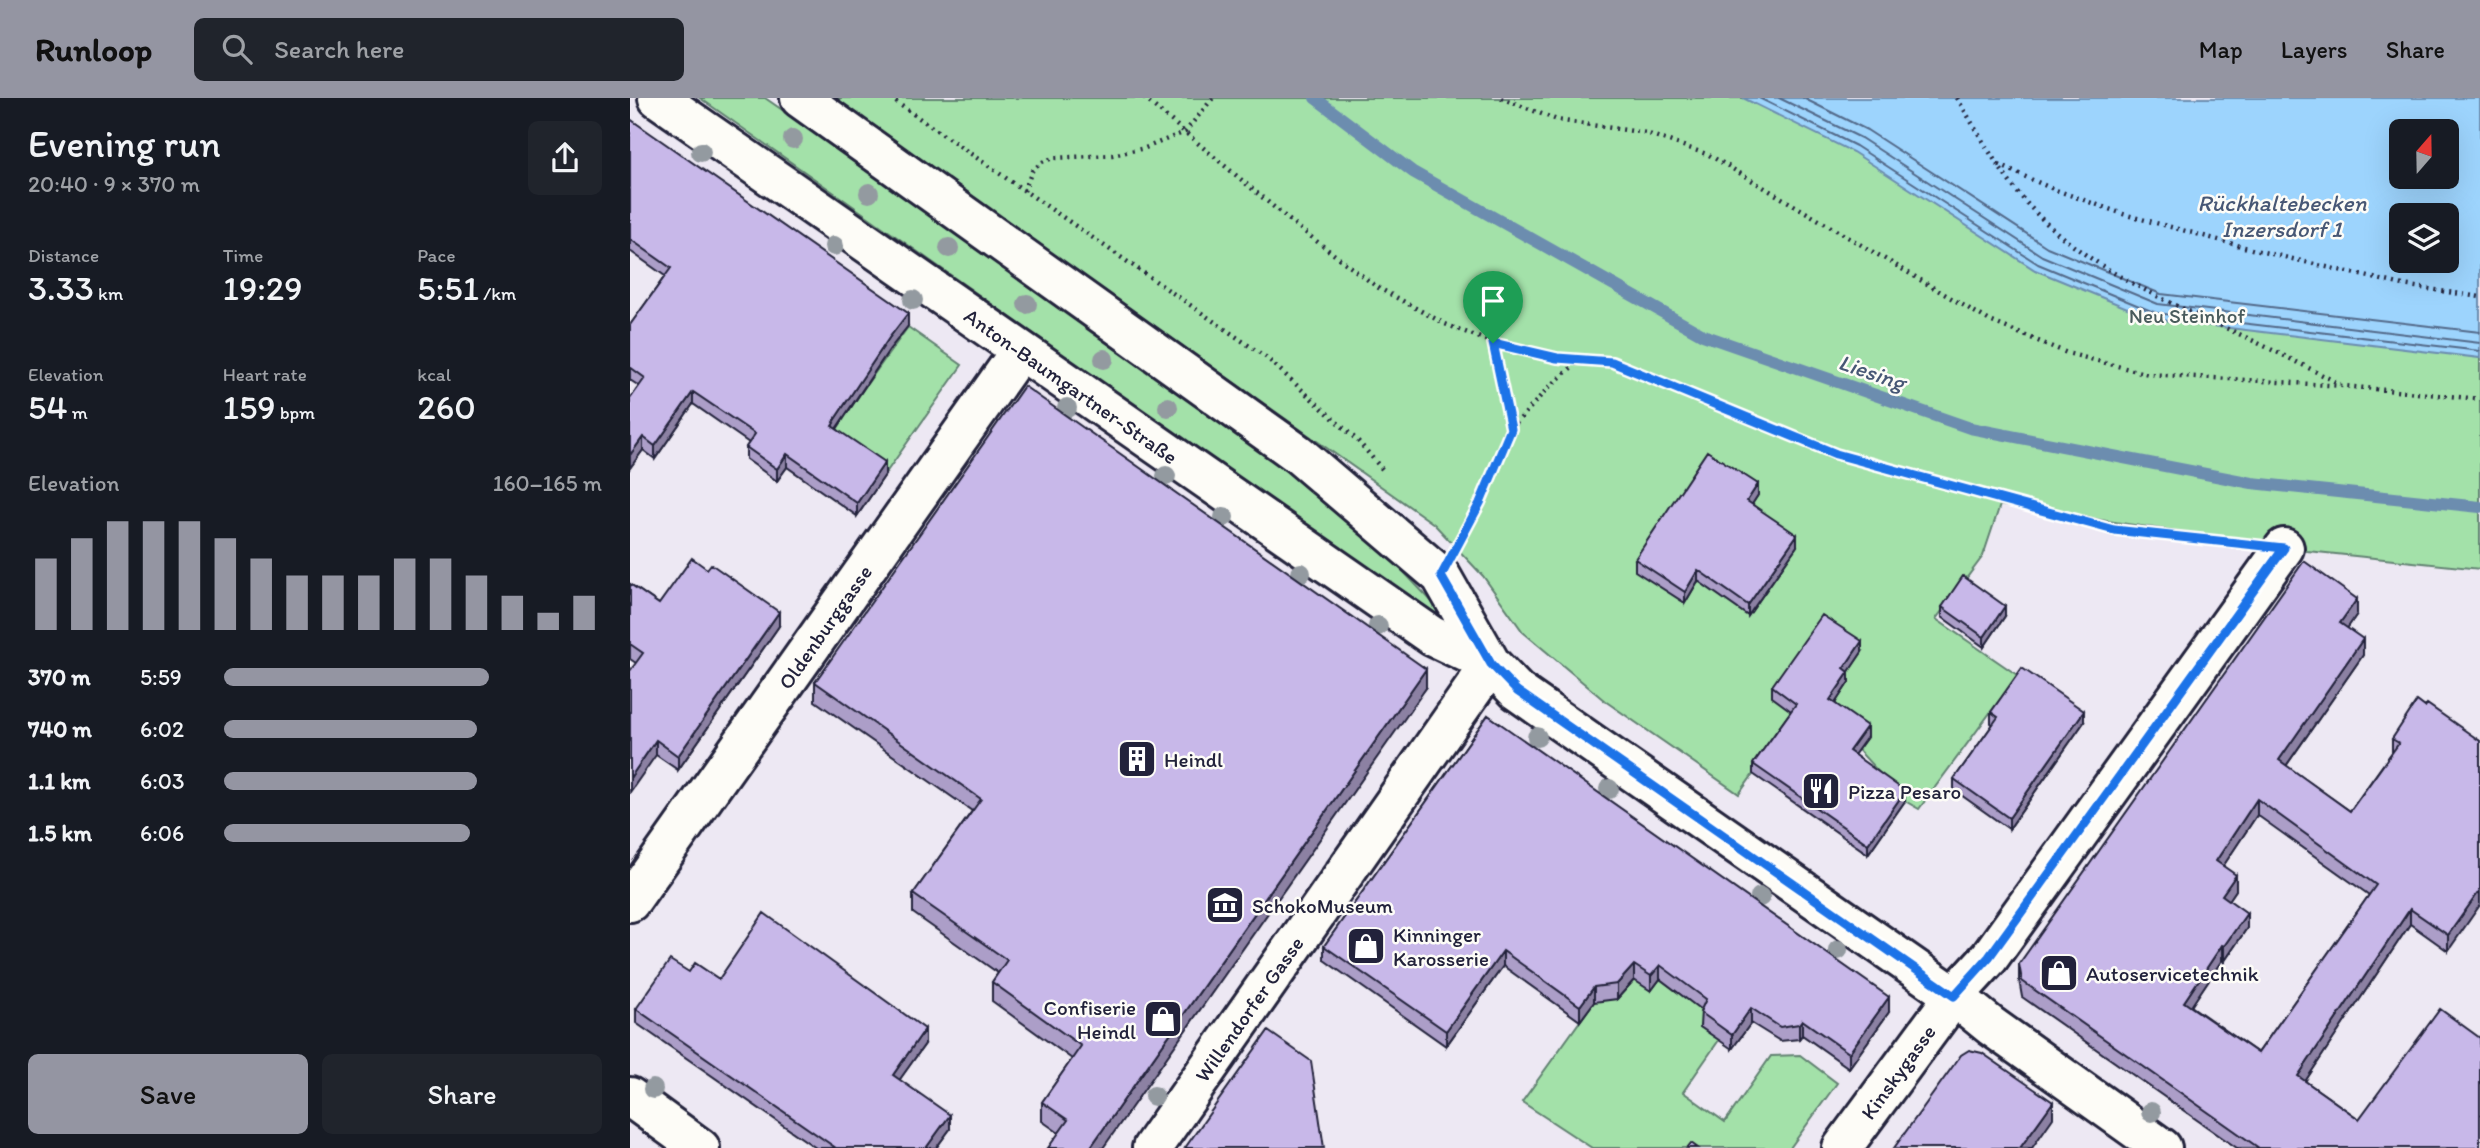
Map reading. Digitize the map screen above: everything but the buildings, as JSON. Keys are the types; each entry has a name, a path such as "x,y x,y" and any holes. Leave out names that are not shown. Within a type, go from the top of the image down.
{"main road":[{"name":"Anton-Baumgartner-Straße","path":"657,98 1432,636 1491,664"},
{"name":"Anton-Baumgartner-Straße","path":"800,98 1298,454 1441,576 1491,664 1517,691 1954,996 1991,1026 2162,1148"},
{"name":"Oldenburggasse","path":"630,902 1020,351"},
{"name":"Kinskygasse","path":"1842,1148 1954,996 1989,957 2284,548"},
{"name":"Willendorfer Gasse","path":"1152,1148 1491,664"},
{"path":"630,1097 700,1148"}],"path":[{"path":"890,98 1267,358 1358,442 1384,471"},
{"path":"1144,98 1294,224 1377,287 1445,324 1493,343 1557,358 1612,362 1836,454 2114,530 2284,548"},
{"path":"1024,191 1032,171 1042,162 1053,158 1112,155 1145,148 1185,132 1213,98"},
{"path":"1501,98 1557,120 1646,133 1709,155 1990,321 2067,353 2148,374 2344,386 2480,399"},
{"path":"1957,98 2024,200 2076,249 2146,292 2274,350 2344,386"},
{"path":"1999,165 2053,189 2135,217 2403,285 2480,298"},
{"path":"1493,343 1511,429"},
{"path":"1441,576 1480,503 1511,429 1547,389 1582,359"}],"green space":[{"path":"700,98 765,98 996,258 1298,475 1379,546 1438,608 1437,615 1432,615 1350,554 1276,505"},
{"name":"Neu Steinhof","path":"832,98 2480,98 2480,569 2307,551 2000,505 1983,556 1936,619 2039,690 2004,694 1919,809 1905,801 1809,696 1739,794 1605,701 1523,632 1483,576 1434,524"},
{"path":"908,327 962,365 883,477 828,445 808,371 854,402"},
{"path":"1618,968 1651,991 1660,979 1706,1013 1700,1027 1719,1040 1683,1092 1725,1122 1771,1056 1800,1055 1837,1083 1790,1148 1592,1148 1522,1102"}],"water":[{"name":"Rückhaltebecken Inzersdorf 1","path":"1743,98 2480,98 2480,358 2154,319 2035,270 1853,152"}],"waterway":[{"name":"Liesing","path":"1315,98 1413,172 1703,335 1970,428 2252,483 2480,507"}],"place":[{"name":"Heindl","path":"1137,759"},
{"name":"Pizza Pesaro","path":"1821,791"},
{"name":"SchokoMuseum","path":"1225,905"},
{"name":"Kinninger Karosserie","path":"1366,946"},
{"name":"Autoservicetechnik","path":"2059,973"},
{"name":"Confiserie Heindl","path":"1163,1019"}],"route":[{"path":"1493,343 1557,358 1612,362 1836,454 2114,530 2284,548 1989,957 1954,996 1517,691 1491,664 1441,576 1480,503 1511,429 1493,343"}]}
